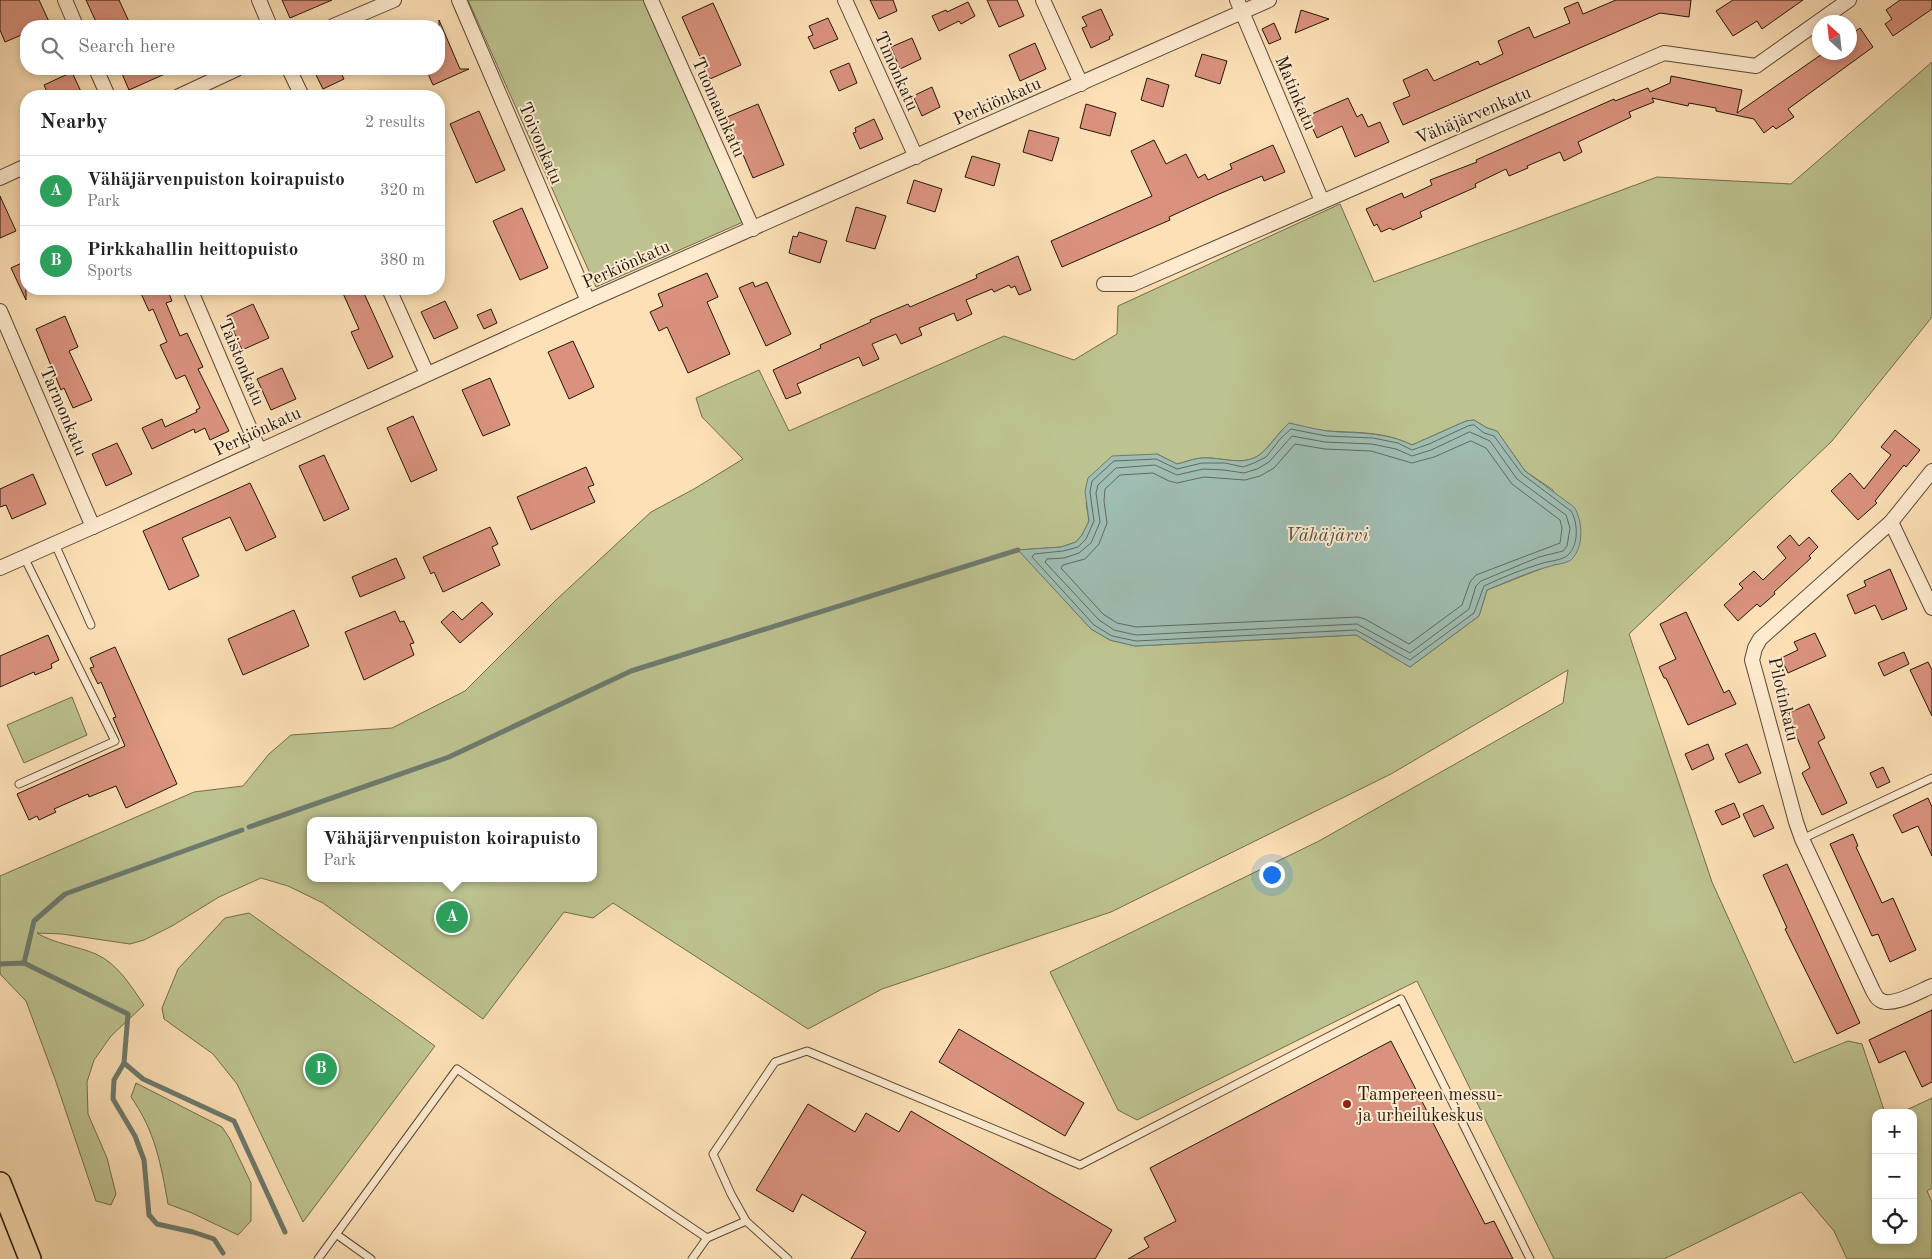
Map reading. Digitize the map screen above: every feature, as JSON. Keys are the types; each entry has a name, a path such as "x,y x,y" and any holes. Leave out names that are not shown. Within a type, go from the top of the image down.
{"main road":[{"path":"0,1183 30,1259"}],"street":[{"path":"65,0 73,20"},
{"path":"258,0 267,20"},
{"path":"346,20 394,0"},
{"name":"Toivonkatu","path":"459,0 588,301"},
{"name":"Tuomaankatu","path":"651,0 752,229"},
{"name":"Timonkatu","path":"845,0 916,157"},
{"path":"1043,0 1081,84"},
{"name":"Perkiönkatu","path":"0,568 94,527 588,301 1081,84 1239,6 1269,0"},
{"name":"Vähäjärvenkatu","path":"1104,284 1133,284 1664,53 1756,66 1849,0"},
{"name":"Matinkatu","path":"1239,6 1322,201"},
{"path":"99,75 105,90"},
{"path":"192,90 224,75"},
{"path":"292,75 299,90"},
{"path":"0,178 20,169"},
{"name":"Taistonkatu","path":"193,295 259,450"},
{"path":"392,295 427,374"},
{"name":"Tarmonkatu","path":"0,311 94,527"},
{"name":"Pilotinkatu","path":"1932,471 1891,522 1760,639 1754,648 1752,660 1802,839 1873,991 1878,1000 1885,1003 1896,1002 1932,986"},
{"path":"1891,522 1932,608"}],"lane":[{"path":"55,544 91,625"},
{"path":"19,784 115,741 24,557"},
{"path":"1802,839 1932,778"},
{"path":"788,1259 746,1221 731,1194 713,1154 775,1062 807,1051 1080,1164 1401,999 1530,1259"},
{"path":"318,1259 457,1069 707,1238"},
{"path":"692,1259 707,1238 746,1221"},
{"path":"336,1234 371,1259"}],"green space":[{"path":"468,0 644,0 743,222 596,287"},
{"path":"1932,62 1932,317 1832,441 1629,634 1712,882 1794,1063 1848,1041 1862,1044 1884,1109 1872,1109 1872,1244 1917,1244 1917,1109 1909,1109 1932,1098 1932,1188 1927,1191 1932,1202 1932,1259 1847,1259 1834,1231 1801,1192 1664,1259 1554,1259 1417,981 1137,1120 1118,1110 1050,972 1319,841 1563,703 1568,670 1391,774 1111,912 882,989 808,1029 613,903 593,918 564,912 483,1019 323,903 288,886 261,878 219,897 172,926 144,940 130,944 62,934 37,933 51,940 89,951 104,958 123,976 144,1005 111,1036 94,1060 87,1082 88,1114 107,1158 116,1194 111,1205 96,1201 55,1079 26,1001 0,974 0,876 194,792 243,786 269,754 291,735 392,728 465,691 556,600 651,512 694,489 743,459 702,417 696,398 759,370 789,431 1004,336 1074,360 1117,334 1118,306 1340,204 1374,282 1657,177 1791,184","holes":["1474,420 1487,428 1497,431 1525,471 1553,490 1570,560 1543,568 1487,590 1479,616 1410,667 1356,635 1135,646 1110,640 1091,629 1019,550 1061,547 1076,542 1089,521 1086,503 1157,454 1177,464 1200,458 1234,461 1249,460 1263,452 1289,423 1323,430 1381,435 1412,445 1466,421"]},
{"path":"72,697 87,735 24,763 7,725"},
{"path":"249,913 435,1046 303,1222 237,1084 213,1054 164,1019 162,1008 178,969 225,918"},
{"path":"136,1083 222,1127 230,1139 251,1183 251,1221 238,1235 168,1204 156,1148 146,1122 131,1097"}],"water":[{"name":"Vähäjärvi","path":"1474,420 1487,428 1497,431 1525,471 1574,507 1579,519 1581,533 1579,547 1576,554 1568,561 1520,576 1487,590 1479,616 1410,667 1356,635 1135,646 1110,640 1091,629 1018,550 1061,547 1076,542 1089,521 1085,491 1088,478 1112,456 1157,454 1177,464 1200,458 1234,461 1249,460 1263,452 1289,423 1327,431 1381,435 1412,445 1466,421"}],"building":[{"path":"0,0 39,0 48,20 20,20 20,36 5,42 0,30"},
{"path":"86,0 119,0 128,20 95,20"},
{"path":"282,0 332,0 290,18"},
{"path":"870,0 893,0 897,11 879,19"},
{"path":"987,0 1017,0 1024,16 999,27"},
{"path":"1616,0 1691,0 1689,17 1660,13 1403,125 1393,103 1410,96 1403,80 1427,69 1434,81 1478,61 1480,65 1503,54 1498,41 1529,27 1534,38 1570,23 1564,8 1578,2 1583,14"},
{"path":"1733,0 1803,0 1762,29 1757,21 1733,36 1716,11"},
{"path":"1900,0 1932,0 1932,9 1893,36 1885,24 1892,19 1886,10"},
{"path":"968,2 975,16 961,24 959,21 939,31 932,16 946,10 947,12"},
{"path":"713,3 741,65 710,79 682,17"},
{"path":"1101,9 1113,35 1109,37 1110,39 1091,48 1082,28 1087,26 1082,17"},
{"path":"1301,10 1329,19 1295,33"},
{"path":"828,18 838,39 814,49 808,37 813,35 809,26"},
{"path":"1274,23 1281,39 1269,44 1262,29"},
{"path":"1860,28 1873,47 1857,59 1857,30"},
{"path":"445,34 460,69 469,69 433,85 429,75 445,75"},
{"path":"912,38 921,59 900,69 891,47"},
{"path":"1035,43 1046,69 1020,81 1009,55"},
{"path":"1202,54 1227,61 1220,84 1195,76"},
{"path":"1813,60 1855,60 1788,109 1794,117 1776,129 1773,126 1764,133 1754,119 1716,111 1716,108 1689,103 1688,106 1652,98 1654,102 1629,112 1631,117 1578,142 1582,152 1564,161 1560,152 1509,176 1506,169 1475,184 1476,187 1420,212 1422,217 1393,230 1390,228 1381,232 1377,224 1374,226 1366,209 1402,193 1404,198 1432,185 1430,180 1477,162 1476,160 1614,99 1615,101 1648,88 1650,92 1670,83 1671,76 1742,90 1737,113"},
{"path":"849,63 857,83 839,91 830,71"},
{"path":"66,75 73,75 80,90 46,90 44,85"},
{"path":"123,75 163,75 129,90"},
{"path":"316,75 342,75 344,79 323,89"},
{"path":"1147,78 1169,85 1163,107 1141,100"},
{"path":"932,87 940,107 922,116 913,96"},
{"path":"1348,98 1357,117 1362,114 1368,127 1380,122 1389,142 1355,157 1342,126 1317,138 1307,116"},
{"path":"758,104 784,165 753,178 727,117"},
{"path":"1086,104 1116,113 1110,136 1080,128"},
{"path":"479,111 505,170 476,183 450,124"},
{"path":"874,119 883,139 860,149 853,133 856,132 855,128"},
{"path":"1029,130 1059,138 1052,161 1023,152"},
{"path":"1154,140 1166,164 1186,154 1198,178 1205,174 1208,180 1232,169 1230,164 1273,145 1285,172 1264,181 1262,176 1219,194 1169,217 1170,220 1062,267 1051,241 1152,196 1131,151"},
{"path":"972,156 1000,164 994,186 965,177"},
{"path":"914,180 942,189 935,212 907,203"},
{"path":"0,196 16,231 0,238"},
{"path":"856,207 886,216 875,249 846,241"},
{"path":"522,208 548,268 520,280 493,221"},
{"path":"799,232 827,241 820,263 789,253 793,236 797,237"},
{"path":"1018,256 1031,290 1019,295 1015,286 1011,288 1009,285 994,292 992,289 966,300 972,314 957,321 954,313 919,328 922,335 901,344 896,334 872,344 879,359 863,366 859,357 831,369 797,384 801,393 786,399 773,370 821,348 820,345 871,322 870,320 908,304 910,307 977,278 976,275"},
{"path":"20,264 20,287 11,268"},
{"path":"707,273 718,297 707,302 730,354 688,373 667,327 659,331 650,312 663,306 658,294"},
{"path":"753,282 755,287 767,282 791,334 766,346 739,288"},
{"path":"142,295 170,295 172,301 166,303 180,336 187,333 203,367 198,369 229,431 210,440 205,428 195,433 194,429 152,449 142,428 162,419 165,427 197,412 196,410 200,408 185,375 176,379 160,345 167,342 153,309 149,311"},
{"path":"344,295 365,295 393,357 368,369 351,332 359,329"},
{"path":"445,301 458,328 434,339 421,312"},
{"path":"253,304 269,338 242,350 227,316"},
{"path":"491,309 497,323 484,329 477,315"},
{"path":"65,316 78,347 69,351 92,400 73,408 64,388 61,390 36,329"},
{"path":"573,341 594,387 569,399 548,352"},
{"path":"282,368 296,399 271,410 257,379"},
{"path":"490,378 510,425 483,436 462,390"},
{"path":"413,416 437,470 411,482 387,428"},
{"path":"1895,430 1920,450 1906,467 1904,465 1875,501 1877,503 1858,520 1831,491 1850,473 1864,489 1891,455 1881,447"},
{"path":"117,443 132,474 106,486 92,454"},
{"path":"324,455 349,509 324,521 299,466"},
{"path":"586,467 594,485 588,487 595,502 531,530 517,497"},
{"path":"33,474 46,504 12,519 6,505 0,507 0,489"},
{"path":"250,483 276,537 246,551 230,517 182,538 199,576 169,590 143,531"},
{"path":"490,527 498,544 492,547 500,565 443,592 434,572 431,574 423,557"},
{"path":"1790,535 1799,546 1809,537 1818,547 1809,556 1811,558 1774,592 1775,594 1760,607 1757,604 1738,621 1724,605 1743,588 1739,584 1754,571 1763,580 1786,558 1777,547"},
{"path":"396,558 405,578 360,597 352,577"},
{"path":"1890,569 1907,609 1882,620 1875,605 1855,614 1847,595 1866,586 1864,581"},
{"path":"482,602 493,614 460,643 441,622 453,611 462,620"},
{"path":"294,610 309,646 243,675 228,639"},
{"path":"395,611 400,622 404,621 414,643 410,644 414,655 364,680 345,632"},
{"path":"1686,612 1724,693 1729,690 1736,704 1688,725 1659,667 1676,659 1660,624"},
{"path":"1815,633 1826,656 1788,673 1781,658 1798,650 1794,642"},
{"path":"48,635 59,660 51,664 52,668 35,675 34,672 0,687 0,656"},
{"path":"115,647 177,784 126,808 116,786 89,797 88,794 54,809 56,812 39,820 37,816 29,820 17,794 125,746 113,718 116,717 101,682 98,684 90,668 94,667 90,658"},
{"path":"1904,652 1909,664 1884,676 1878,663"},
{"path":"1928,662 1932,670 1932,716 1910,670"},
{"path":"1809,704 1825,738 1818,742 1847,803 1822,815 1802,773 1810,768 1787,714"},
{"path":"1708,744 1714,759 1692,770 1685,754"},
{"path":"1747,744 1761,773 1739,783 1725,754"},
{"path":"1883,767 1890,782 1877,788 1870,773"},
{"path":"1928,798 1932,807 1932,856 1918,826 1902,833 1893,815"},
{"path":"1734,803 1740,817 1722,825 1715,811"},
{"path":"1763,805 1774,828 1754,837 1743,814"},
{"path":"1853,834 1858,846 1856,847 1882,903 1893,898 1916,950 1890,962 1878,934 1872,936 1830,844"},
{"path":"1787,864 1860,1023 1837,1034 1785,929 1787,928 1763,875"},
{"path":"1932,1010 1932,1082 1922,1087 1905,1051 1879,1063 1869,1040"},
{"path":"959,1029 1084,1103 1065,1136 939,1062"},
{"name":"Tampereen messu- ja urheilukeskus","path":"1391,1041 1485,1224 1494,1221 1513,1259 1128,1259 1149,1247 1144,1238 1176,1221 1150,1168"},
{"path":"808,1104 855,1132 866,1113 899,1132 911,1111 1112,1230 1095,1259 851,1259 866,1232 802,1194 793,1212 756,1190"}],"waterway":[{"path":"249,827 449,757 631,671 1018,550"},
{"path":"24,963 34,921 65,894 242,830"},
{"path":"0,964 24,963 128,1014 124,1063 143,1079 234,1121 285,1232"},
{"path":"124,1063 114,1080 113,1099 135,1136 144,1160 149,1215 157,1224 214,1239 223,1253"}],"place":[{"name":"Vähäjärvenpuiston koirapuisto","path":"452,917"},
{"name":"Pirkkahallin heittopuisto","path":"321,1069"},
{"name":"Tampereen messu- ja urheilukeskus","path":"1347,1104"}]}
